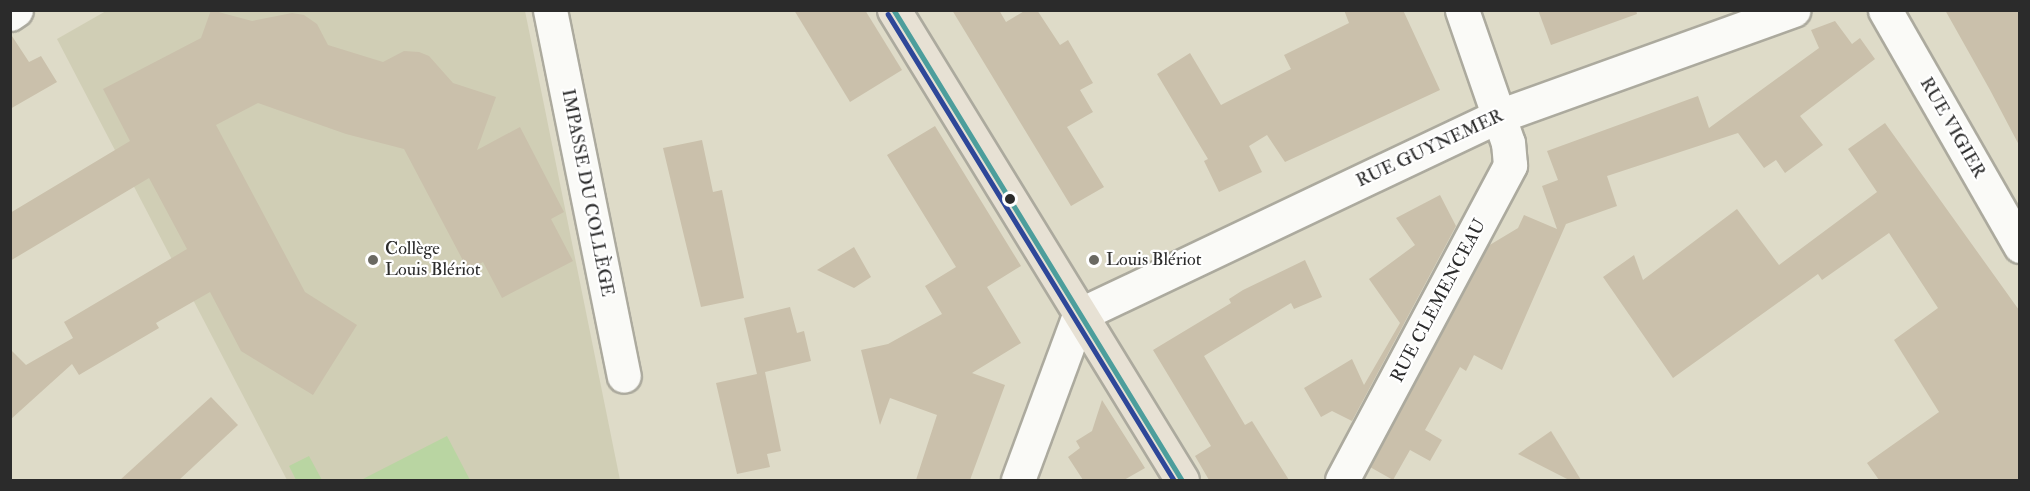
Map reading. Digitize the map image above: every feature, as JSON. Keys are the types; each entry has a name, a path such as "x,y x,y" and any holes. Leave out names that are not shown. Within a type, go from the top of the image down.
{"main road":[{"path":"894,10 1182,480"}],"street":[{"path":"10,14 16,10"},
{"name":"IMPASSE DU COLLÈGE","path":"550,10 624,375"},
{"name":"RUE CLEMENCEAU","path":"1342,480 1508,173 1508,143 1462,10"},
{"name":"RUE GUYNEMER","path":"1079,315 1499,116 1793,10"},
{"name":"RUE VIGIER","path":"1885,10 2019,246"},
{"path":"1018,480 1079,315"}],"shaded area":[{"name":"Collège Louis Blériot","path":"106,11 525,11 620,480 287,480 57,39"}],"green space":[{"path":"447,436 470,480 361,480"},
{"path":"309,456 322,480 296,480 289,466"}],"building":[{"path":"211,10 252,21 292,13 304,15 317,24 328,45 383,62 404,51 419,52 429,56 453,83 496,97 477,150 520,127 564,212 551,219 573,261 502,298 483,262 468,270 404,149 346,134 258,103 216,125 305,292 357,325 313,395 241,351 210,292 156,323 159,328 79,375 72,364 10,420 10,349 26,365 73,338 64,322 187,249 149,178 10,261 10,213 130,141 103,89 201,38"},
{"path":"794,10 865,10 902,70 850,102"},
{"path":"952,10 999,10 1006,22 1026,10 1037,10 1060,45 1068,40 1093,83 1080,90 1093,112 1067,127 1104,187 1071,206"},
{"path":"1344,10 1403,10 1440,90 1285,162 1267,135 1249,146 1262,172 1219,192 1204,161 1208,159 1157,74 1190,53 1221,105 1291,69 1284,55 1349,23"},
{"path":"1538,10 1636,10 1637,14 1551,45"},
{"path":"1945,10 2019,10 2019,145 1990,90"},
{"path":"1835,21 1852,44 1860,38 1875,59 1800,116 1823,145 1785,173 1776,160 1764,168 1738,133 1607,176 1617,206 1566,224 1502,370 1474,355 1466,371 1460,367 1425,430 1442,440 1430,461 1410,450 1393,480 1370,467 1488,246 1518,228 1524,215 1557,229 1542,186 1558,180 1547,151 1698,96 1709,128 1819,48 1811,30"},
{"path":"10,33 29,62 41,56 57,82 10,109"},
{"path":"1885,123 2019,310 2019,480 1879,480 1867,463 1939,412 1894,340 1938,308 1889,233 1822,280 1818,274 1673,378 1603,277 1634,255 1643,280 1737,209 1779,265 1877,192 1848,149"},
{"path":"935,126 1021,266 987,287 1021,343 972,373 1005,385 970,480 916,480 937,415 890,398 880,425 861,350 888,344 942,314 925,286 956,267 887,155"},
{"path":"702,140 713,192 722,190 744,298 701,307 663,148"},
{"path":"1440,195 1456,226 1352,421 1332,411 1321,417 1304,388 1352,359 1364,385 1400,323 1369,279 1415,245 1396,218"},
{"path":"854,247 871,277 854,288 817,270"},
{"path":"1305,260 1322,297 1294,309 1291,303 1204,356 1245,425 1252,421 1289,480 1209,480 1195,456 1211,446 1153,350 1231,303 1229,299 1243,290"},
{"path":"790,307 797,333 804,331 811,361 765,372 781,451 767,454 770,467 737,474 716,383 757,374 744,318"},
{"path":"211,397 238,425 179,480 120,480"},
{"path":"1102,400 1145,468 1124,480 1083,480 1068,457 1080,448 1076,441 1092,431"},
{"path":"1551,431 1581,480 1569,480 1518,454"}],"transit line":[{"path":"894,10 1182,480"},
{"path":"888,14 1174,480"}],"place":[{"name":"Collège Louis Blériot","path":"373,260"},
{"name":"Louis Blériot","path":"1094,260"}]}
